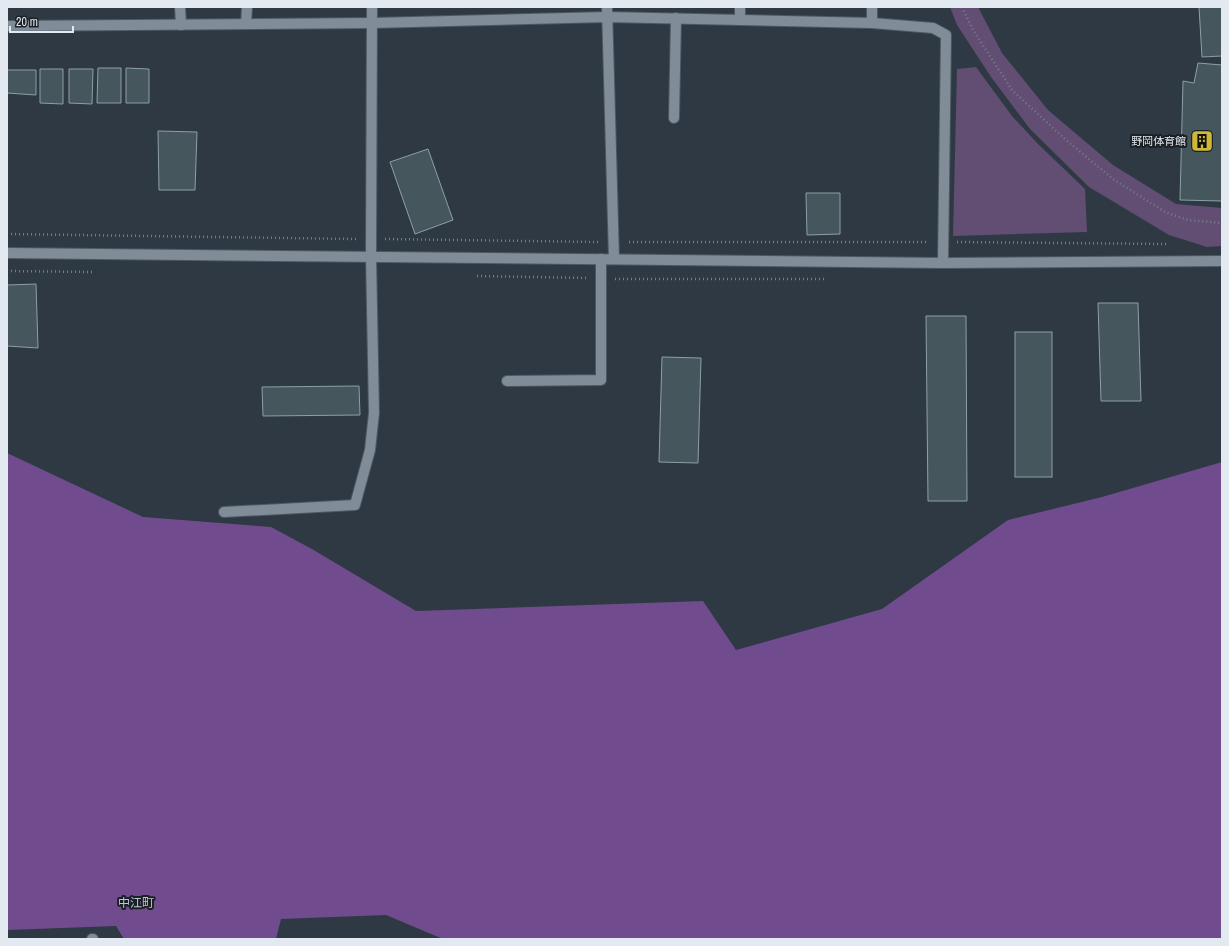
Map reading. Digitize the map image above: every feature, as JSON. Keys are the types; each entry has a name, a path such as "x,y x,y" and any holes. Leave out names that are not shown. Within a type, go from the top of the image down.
{"street":[{"path":"180,7 181,25"},
{"path":"246,24 247,7"},
{"path":"224,512 355,505 370,450 374,413 370,256 372,7"},
{"path":"740,7 740,20"},
{"path":"872,7 872,23"},
{"path":"7,26 372,23 607,12 676,18 872,23 933,28 946,35 943,263"},
{"path":"607,12 614,259"},
{"path":"674,118 676,18"},
{"path":"7,253 943,263 1222,261"},
{"path":"507,381 601,380 601,259"}],"path":[{"path":"962,7 973,30 1012,90 1066,140 1113,179 1165,212 1188,220 1222,224"}],"shaded area":[{"path":"950,7 978,7 1002,53 1048,110 1113,165 1176,204 1222,208 1222,246 1207,247 1169,235 1089,187 1030,129 991,77 957,25"},
{"path":"976,67 1012,116 1038,144 1085,189 1087,232 953,236 957,69"},
{"path":"7,453 143,517 271,527 312,549 416,611 703,601 736,650 882,609 1008,520 1102,497 1222,462 1222,939 443,939 386,915 281,919 276,939 124,939 116,926 7,930"}],"building":[{"path":"1199,7 1222,7 1222,56 1202,57"},
{"name":"野岡体育館","path":"1198,63 1222,65 1222,201 1180,200 1183,81 1194,83"},
{"path":"98,68 121,68 121,103 97,103"},
{"path":"126,68 149,69 149,103 126,103"},
{"path":"40,69 63,69 63,104 40,103"},
{"path":"69,69 93,69 92,104 69,103"},
{"path":"7,70 36,70 36,95 7,93"},
{"path":"158,131 197,132 195,190 159,190"},
{"path":"428,149 453,220 415,234 390,162"},
{"path":"806,193 840,193 840,234 807,235"},
{"path":"36,284 38,348 7,346 7,285"},
{"path":"1098,303 1138,303 1141,401 1101,401"},
{"path":"926,316 966,316 967,501 928,501"},
{"path":"1015,332 1052,332 1052,477 1015,477"},
{"path":"662,357 701,358 698,463 659,462"},
{"path":"359,386 360,415 263,416 262,387"}],"place":[{"name":"野岡体育館","path":"1202,141"}],"district":[{"name":"中江町","path":"136,903"}]}
